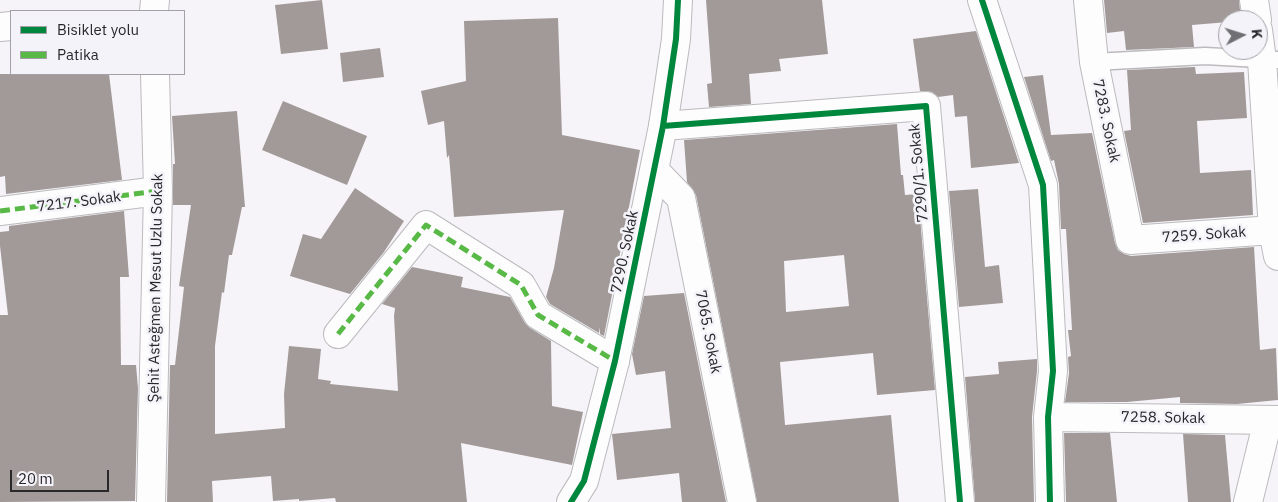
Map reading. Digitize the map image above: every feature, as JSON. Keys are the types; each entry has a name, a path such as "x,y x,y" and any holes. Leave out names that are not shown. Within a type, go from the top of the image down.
{"street":[{"name":"7290. Sokak","path":"571,502 584,481 615,361 663,126 676,40 678,0"},
{"path":"982,0 1043,185 1053,371 1048,416 1050,502"},
{"name":"7283. Sokak","path":"1088,0 1094,62 1130,240"},
{"path":"1270,60 1276,240"},
{"name":"Şehit Asteğmen Mesut Uzlu Sokak","path":"151,502 158,192 156,75"},
{"name":"7290/1. Sokak","path":"663,126 926,106 960,502"},
{"name":"7065. Sokak","path":"655,171 681,198 742,502"},
{"name":"7217. Sokak","path":"0,211 158,192"},
{"path":"338,334 426,225 521,284 538,315 615,361"},
{"name":"7259. Sokak","path":"1130,240 1276,240"},
{"name":"7258. Sokak","path":"1048,416 1273,420"},
{"path":"1248,502 1273,420"}],"lane":[{"path":"1094,62 1206,56 1270,60"}],"building":[{"path":"322,0 328,49 281,54 275,5"},
{"path":"706,0 822,0 828,54 779,59 781,71 749,74 751,104 709,107 707,84 712,83"},
{"path":"1104,0 1239,0 1240,10 1218,10 1218,23 1192,25 1194,47 1126,50 1124,31 1107,33"},
{"path":"558,18 562,135 640,150 604,336 600,334 600,327 599,333 550,304 546,297 554,268 564,210 454,217 444,121 428,125 421,91 466,81 464,21"},
{"path":"976,31 1019,163 971,168 967,116 955,117 953,95 938,97 932,92 920,91 913,39"},
{"path":"380,48 384,77 343,82 340,53"},
{"path":"1195,67 1196,74 1244,72 1247,118 1197,121 1200,173 1251,170 1253,215 1143,223 1124,131 1131,130 1127,70"},
{"path":"0,74 109,75 122,180 6,194 5,176 0,177"},
{"path":"1043,75 1051,135 1092,133 1118,250 1131,256 1254,247 1260,350 1276,348 1278,400 1237,404 1180,403 1180,397 1127,402 1065,402 1069,373 1068,357 1071,356 1068,330 1072,330 1066,229 1061,229 1059,184 1054,160 1051,161 1024,77"},
{"path":"283,101 367,136 347,185 262,150"},
{"path":"237,111 245,207 242,207 232,255 229,255 224,293 222,292 215,346 215,434 285,428 284,394 289,346 321,349 318,379 331,381 330,384 398,391 395,308 382,304 412,267 463,277 461,287 510,297 525,323 551,341 552,406 583,412 572,465 461,443 467,502 336,502 335,498 273,501 271,476 212,481 213,502 167,502 170,365 175,365 184,287 179,286 191,205 173,205 173,164 175,164 172,116"},
{"path":"897,124 901,175 903,175 905,195 918,194 935,390 877,395 873,353 780,362 785,425 891,415 899,502 757,502 696,195 687,182 684,140","holes":["844,255 849,306 786,312 784,261"]},
{"path":"355,188 404,221 384,252 350,294 290,276 303,234 321,239"},
{"path":"978,189 985,267 999,265 1003,303 959,307 949,191"},
{"path":"124,211 129,277 120,277 121,365 136,365 138,388 135,501 0,502 0,315 8,315 0,232 9,231 9,226"},
{"path":"684,293 726,502 682,502 679,473 617,480 612,434 671,428 665,371 636,375 632,354 644,296"},
{"path":"1037,359 1032,417 1034,502 975,502 965,377 999,374 998,362"},
{"path":"1064,433 1110,433 1117,502 1066,502"},
{"path":"1183,434 1225,435 1231,502 1188,502"}],"marked path":[{"path":"0,211 158,191"},
{"path":"338,334 426,225 521,285 538,315 615,361"}],"cycle path":[{"path":"571,502 584,481 615,361 663,126 676,39 678,0"},
{"path":"982,0 1043,185 1053,371 1048,417 1050,502"},
{"path":"663,126 926,106 960,502"}]}
